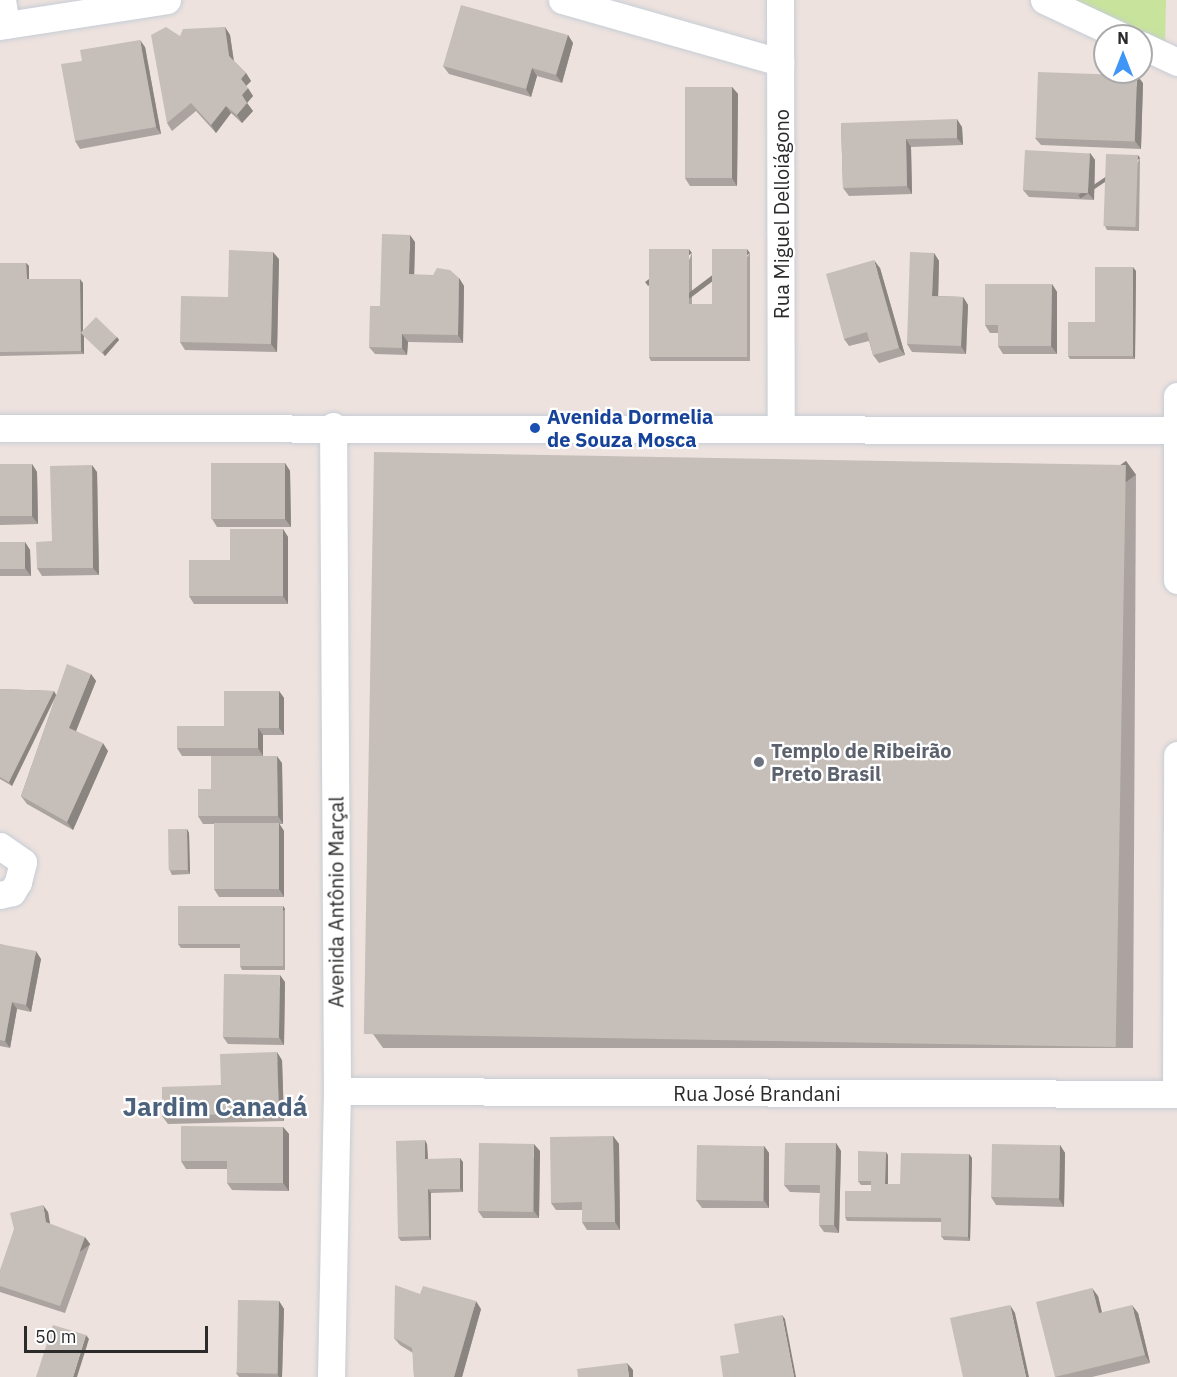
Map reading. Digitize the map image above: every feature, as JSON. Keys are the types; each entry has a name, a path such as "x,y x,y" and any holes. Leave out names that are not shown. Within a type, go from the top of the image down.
{"street":[{"path":"3,17 167,0"},
{"path":"562,0 780,62"},
{"name":"Rua Miguel Delloiágono","path":"780,0 781,427"},
{"path":"1044,0 1095,24"},
{"path":"1153,51 1177,62"},
{"path":"1177,396 1177,580"},
{"path":"0,428 333,426 1177,430"},
{"name":"Avenida Antônio Marçal","path":"331,1377 337,1091 333,426"},
{"path":"1176,1094 1177,755"},
{"path":"0,846 23,862 23,871 12,892 0,896"},
{"name":"Rua José Brandani","path":"337,1091 1176,1094"}],"green space":[{"path":"1074,0 1166,0 1165,42 1153,37 1153,24 1125,24"}],"building":[{"path":"461,5 568,35 556,75 532,68 526,89 443,66"},
{"path":"166,27 180,36 183,29 225,27 229,56 246,73 241,79 248,88 242,95 247,103 237,115 226,106 211,125 191,103 167,123 151,35"},
{"path":"140,40 156,127 75,141 61,64 82,61 80,50"},
{"path":"1038,72 1093,74 1093,84 1137,84 1135,141 1036,138"},
{"path":"685,87 732,87 732,178 685,178"},
{"path":"957,119 957,138 906,139 907,186 843,188 841,123"},
{"path":"1025,150 1090,153 1088,193 1023,190"},
{"path":"1106,154 1138,155 1135,227 1103,226"},
{"path":"382,234 410,235 409,274 433,275 437,268 450,270 459,278 458,335 402,334 402,348 369,347 370,306 380,306"},
{"path":"649,249 689,249 689,304 712,304 712,249 747,249 747,357 649,357"},
{"path":"229,250 273,252 271,344 180,342 181,296 228,297"},
{"path":"910,252 934,253 932,296 963,297 961,346 907,344"},
{"path":"874,260 899,348 873,355 867,332 844,339 826,274"},
{"path":"0,263 26,263 27,279 80,279 81,351 0,352"},
{"path":"1095,267 1133,267 1133,356 1068,356 1068,322 1095,322"},
{"path":"985,284 1052,284 1051,346 998,346 998,325 985,325"},
{"path":"96,317 117,337 102,353 81,333"},
{"name":"Templo de Ribeirão Preto Brasil","path":"374,452 1126,465 1116,1047 364,1034"},
{"path":"211,463 285,463 285,519 211,519"},
{"path":"0,464 32,464 32,516 0,516"},
{"path":"92,465 93,568 37,568 36,542 52,541 50,466"},
{"path":"230,529 283,529 283,596 189,596 189,560 230,560"},
{"path":"0,542 25,542 25,569 0,569"},
{"path":"67,664 91,674 69,728 103,743 67,822 21,796"},
{"path":"0,689 54,691 9,782 0,777"},
{"path":"224,691 279,691 279,728 258,728 258,748 177,748 177,726 224,726"},
{"path":"211,756 277,756 278,816 198,816 198,789 211,789"},
{"path":"214,823 279,823 279,889 214,889"},
{"path":"168,829 187,829 188,870 169,870"},
{"path":"178,906 283,906 283,966 240,966 240,944 178,944"},
{"path":"0,944 36,951 26,1005 12,1002 5,1041 0,1040"},
{"path":"224,974 280,975 279,1038 223,1037"},
{"path":"277,1052 279,1113 162,1116 162,1087 221,1085 220,1054"},
{"path":"181,1126 283,1127 283,1183 227,1183 227,1161 181,1161"},
{"path":"613,1136 615,1222 582,1222 582,1202 551,1203 550,1137"},
{"path":"425,1140 425,1159 460,1158 460,1189 428,1189 429,1236 398,1237 396,1141"},
{"path":"479,1143 534,1144 533,1212 478,1211"},
{"path":"785,1143 836,1143 834,1225 819,1225 820,1185 784,1185"},
{"path":"992,1144 1060,1145 1059,1198 991,1197"},
{"path":"697,1145 764,1146 763,1201 696,1200"},
{"path":"858,1151 886,1152 885,1184 900,1184 901,1153 969,1154 968,1237 941,1236 941,1218 845,1217 845,1191 871,1191 871,1181 858,1181"},
{"path":"43,1205 46,1222 85,1237 60,1306 0,1286 0,1270 14,1229 10,1213"},
{"path":"395,1285 420,1294 423,1286 476,1301 454,1377 414,1377 412,1348 394,1338"},
{"path":"1092,1288 1099,1313 1132,1305 1145,1355 1055,1377 1036,1302"},
{"path":"238,1300 279,1301 278,1374 237,1373"},
{"path":"1010,1305 1026,1377 963,1377 950,1318"},
{"path":"782,1315 794,1377 723,1377 720,1356 739,1353 734,1324"},
{"path":"53,1325 86,1335 73,1377 36,1377"},
{"path":"627,1363 629,1377 578,1377 577,1369"}],"place":[{"name":"Avenida Dormelia de Souza Mosca","path":"535,428"},
{"name":"Templo de Ribeirão Preto Brasil","path":"759,762"}],"district":[{"name":"Jardim Canadá","path":"215,1107"}]}
